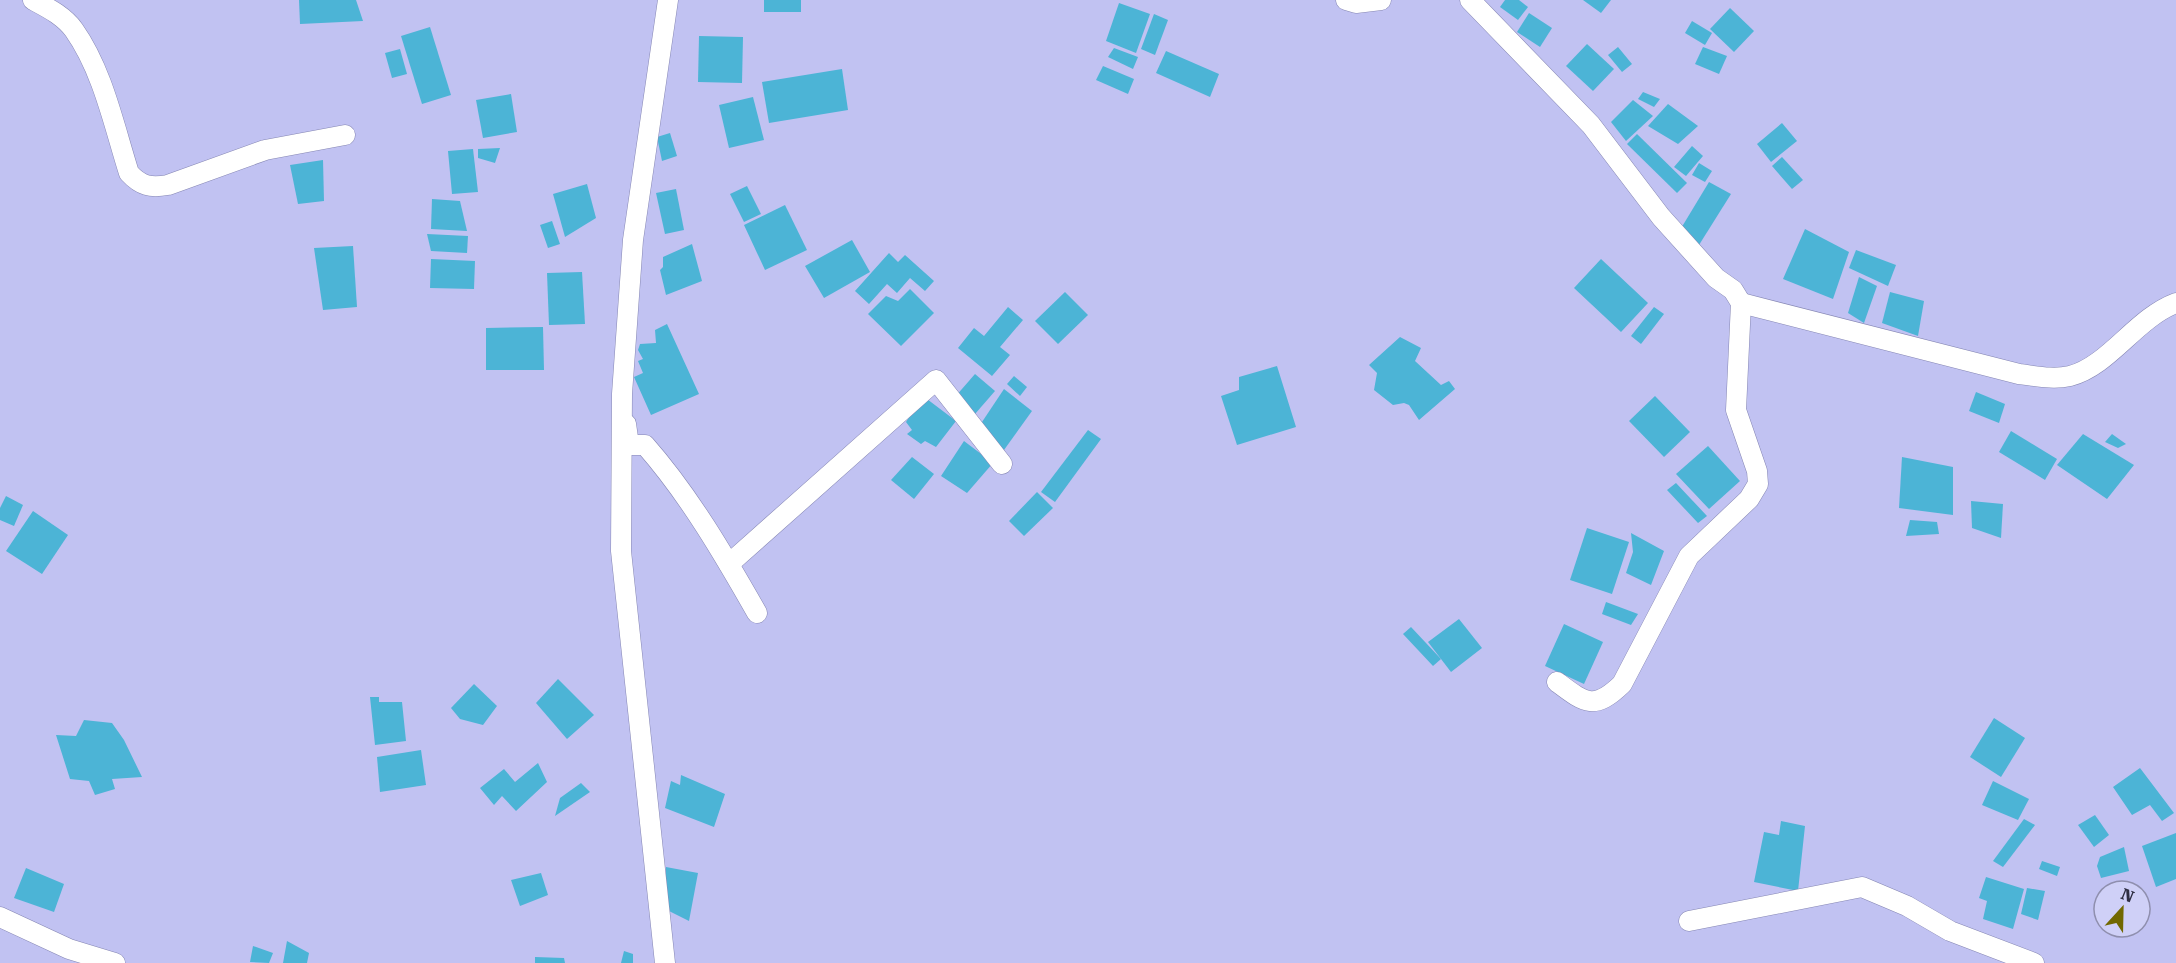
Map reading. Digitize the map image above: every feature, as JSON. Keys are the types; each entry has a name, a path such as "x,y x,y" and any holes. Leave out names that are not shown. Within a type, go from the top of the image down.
{"street":[{"path":"33,0 53,10 73,29 93,64 129,173 137,183 152,188 168,185 265,150 345,135"},
{"path":"665,963 621,551 622,394 633,240 668,0"},
{"path":"1346,0 1356,3 1381,0"},
{"path":"1470,0 1591,125 1661,217 1716,278 1733,290 1741,303 1736,410 1757,471 1758,484 1749,499 1689,556 1622,684 1608,697 1594,702 1582,701 1557,682"},
{"path":"1741,303 2019,374 2049,378 2071,376 2093,365 2137,327 2176,303"},
{"path":"729,564 936,380 1002,464"},
{"path":"622,394 629,445 645,445 665,469 729,564 757,613"},
{"path":"1689,921 1862,887 1907,906 1950,931 2034,963"},
{"path":"0,917 69,949 115,963"}],"building":[{"path":"299,0 356,0 363,21 300,24"},
{"path":"764,0 801,0 801,12 764,12"},
{"path":"1505,0 1519,0 1528,7 1518,20 1500,7"},
{"path":"1583,0 1611,0 1601,13"},
{"path":"1119,3 1150,14 1136,53 1106,41"},
{"path":"1730,8 1754,31 1734,52 1710,29"},
{"path":"1529,13 1552,28 1540,47 1517,32"},
{"path":"1154,14 1168,20 1155,55 1141,49"},
{"path":"1692,21 1712,33 1705,45 1685,33"},
{"path":"430,27 451,95 422,104 401,36"},
{"path":"699,36 743,37 742,83 698,82"},
{"path":"1587,44 1614,69 1593,91 1566,66"},
{"path":"1618,47 1632,64 1622,72 1608,55"},
{"path":"1703,47 1727,56 1719,74 1695,64"},
{"path":"1114,48 1138,57 1133,69 1108,57"},
{"path":"400,49 407,74 392,78 385,53"},
{"path":"1166,51 1219,74 1210,97 1156,73"},
{"path":"1103,66 1134,79 1128,94 1096,80"},
{"path":"842,69 848,110 769,123 762,82"},
{"path":"1643,92 1660,99 1654,107 1638,99"},
{"path":"511,94 517,132 483,138 476,100"},
{"path":"753,97 764,140 729,148 719,105"},
{"path":"1633,100 1653,116 1626,141 1611,122"},
{"path":"1668,104 1698,126 1678,144 1648,126"},
{"path":"1782,123 1797,141 1771,162 1757,144"},
{"path":"670,133 677,156 662,161 657,137"},
{"path":"1637,134 1687,183 1677,193 1627,144"},
{"path":"1692,146 1703,156 1686,176 1674,167"},
{"path":"500,148 495,163 478,158 478,149"},
{"path":"473,149 478,192 452,194 448,151"},
{"path":"1782,157 1803,180 1792,189 1772,166"},
{"path":"323,160 324,201 298,204 290,165"},
{"path":"1699,163 1712,171 1705,182 1692,175"},
{"path":"1709,182 1731,194 1699,245 1680,230"},
{"path":"587,184 596,218 565,237 553,194"},
{"path":"747,186 761,214 744,222 730,194"},
{"path":"676,189 684,230 665,234 656,193"},
{"path":"432,199 460,201 467,231 431,229"},
{"path":"785,205 807,250 765,270 744,225"},
{"path":"552,221 560,244 548,248 540,225"},
{"path":"1805,229 1849,252 1833,299 1783,279"},
{"path":"427,234 468,236 467,253 431,251"},
{"path":"852,240 870,272 824,298 805,266"},
{"path":"692,244 702,281 666,295 660,270 663,267 663,257"},
{"path":"353,246 357,307 323,310 314,248"},
{"path":"1856,250 1896,265 1888,286 1849,268"},
{"path":"889,253 898,262 905,255 934,281 925,291 910,278 897,293 887,284 869,304 855,291"},
{"path":"431,259 475,261 474,289 430,288"},
{"path":"1601,259 1648,303 1621,332 1574,288"},
{"path":"582,272 585,324 549,325 547,273"},
{"path":"1859,277 1877,286 1864,323 1848,313"},
{"path":"910,289 934,313 901,346 868,314 886,296 898,301"},
{"path":"1065,292 1088,315 1058,344 1035,321"},
{"path":"1890,292 1924,301 1918,336 1882,323"},
{"path":"1008,307 1023,320 1000,347 1010,355 992,376 958,348 974,328 984,336"},
{"path":"1654,307 1664,314 1641,344 1631,336"},
{"path":"667,324 699,394 651,415 634,377 643,373 638,361 643,359 638,350 640,344 656,343 655,330"},
{"path":"543,327 544,370 486,370 486,328"},
{"path":"1400,337 1421,348 1415,361 1441,385 1449,381 1455,389 1419,420 1409,405 1404,403 1393,405 1374,390 1377,373 1369,365"},
{"path":"1277,366 1296,427 1237,445 1221,396 1239,390 1239,377"},
{"path":"975,374 995,391 975,414 955,397"},
{"path":"1014,376 1027,387 1020,396 1007,384"},
{"path":"1004,389 1032,411 1004,450 980,425"},
{"path":"1976,392 2005,404 1999,423 1969,411"},
{"path":"923,396 956,421 936,447 925,441 921,444 907,434 912,430 906,422"},
{"path":"1655,396 1690,432 1664,457 1629,421"},
{"path":"1088,430 1101,439 1055,502 1041,492"},
{"path":"2011,431 2057,459 2045,480 1999,452"},
{"path":"2083,434 2134,465 2107,499 2057,465"},
{"path":"2112,434 2126,444 2118,448 2105,442"},
{"path":"964,441 993,463 967,493 941,476"},
{"path":"1708,446 1740,481 1709,509 1676,474"},
{"path":"912,457 934,474 914,499 891,480"},
{"path":"1902,457 1953,467 1953,515 1899,508"},
{"path":"1676,483 1707,516 1698,523 1667,490"},
{"path":"1037,492 1053,508 1024,536 1009,521"},
{"path":"6,496 23,505 14,526 0,520 0,508"},
{"path":"1971,501 2003,504 2001,538 1972,528"},
{"path":"33,511 68,535 42,574 6,551"},
{"path":"1910,520 1937,522 1939,534 1906,536"},
{"path":"1587,528 1629,542 1612,594 1570,580"},
{"path":"1631,533 1664,551 1651,585 1626,573 1633,552"},
{"path":"1606,602 1638,614 1631,625 1602,614"},
{"path":"1459,619 1482,648 1451,672 1428,642"},
{"path":"1564,624 1603,642 1584,684 1545,666"},
{"path":"1411,627 1441,659 1433,666 1403,634"},
{"path":"558,679 594,715 567,739 536,703"},
{"path":"474,684 497,706 483,725 460,719 451,708"},
{"path":"370,697 379,697 379,702 402,702 406,741 375,745"},
{"path":"1994,718 2025,738 2001,777 1970,757"},
{"path":"84,720 112,723 124,740 142,777 112,779 115,789 95,795 89,781 70,779 56,735 76,736"},
{"path":"421,750 426,785 380,792 377,757"},
{"path":"538,763 547,782 516,811 502,796 494,805 480,788 504,769 515,782"},
{"path":"2140,768 2174,813 2162,821 2150,805 2132,815 2113,787"},
{"path":"681,775 725,794 714,827 665,808 671,781 680,785"},
{"path":"1993,781 2029,799 2018,820 1982,805"},
{"path":"581,783 590,792 555,816 560,798"},
{"path":"2095,815 2109,835 2094,847 2078,825"},
{"path":"2024,819 2035,825 2003,867 1993,861"},
{"path":"1781,821 1805,826 1798,891 1754,882 1764,832 1779,835"},
{"path":"2176,833 2176,879 2156,887 2142,846"},
{"path":"2124,847 2129,871 2101,878 2097,866 2100,857"},
{"path":"2042,861 2060,867 2057,876 2039,869"},
{"path":"666,867 698,873 689,921 665,909"},
{"path":"26,868 64,884 54,912 14,898"},
{"path":"541,873 548,895 520,906 511,880"},
{"path":"1986,877 2024,889 2013,929 1983,919 1987,901 1979,898"},
{"path":"2027,888 2045,891 2038,920 2021,914"},
{"path":"287,941 309,953 307,963 283,963"},
{"path":"253,946 273,953 269,963 250,962"},
{"path":"624,951 633,954 633,963 621,963"},
{"path":"535,957 564,958 565,963 535,963"}]}
